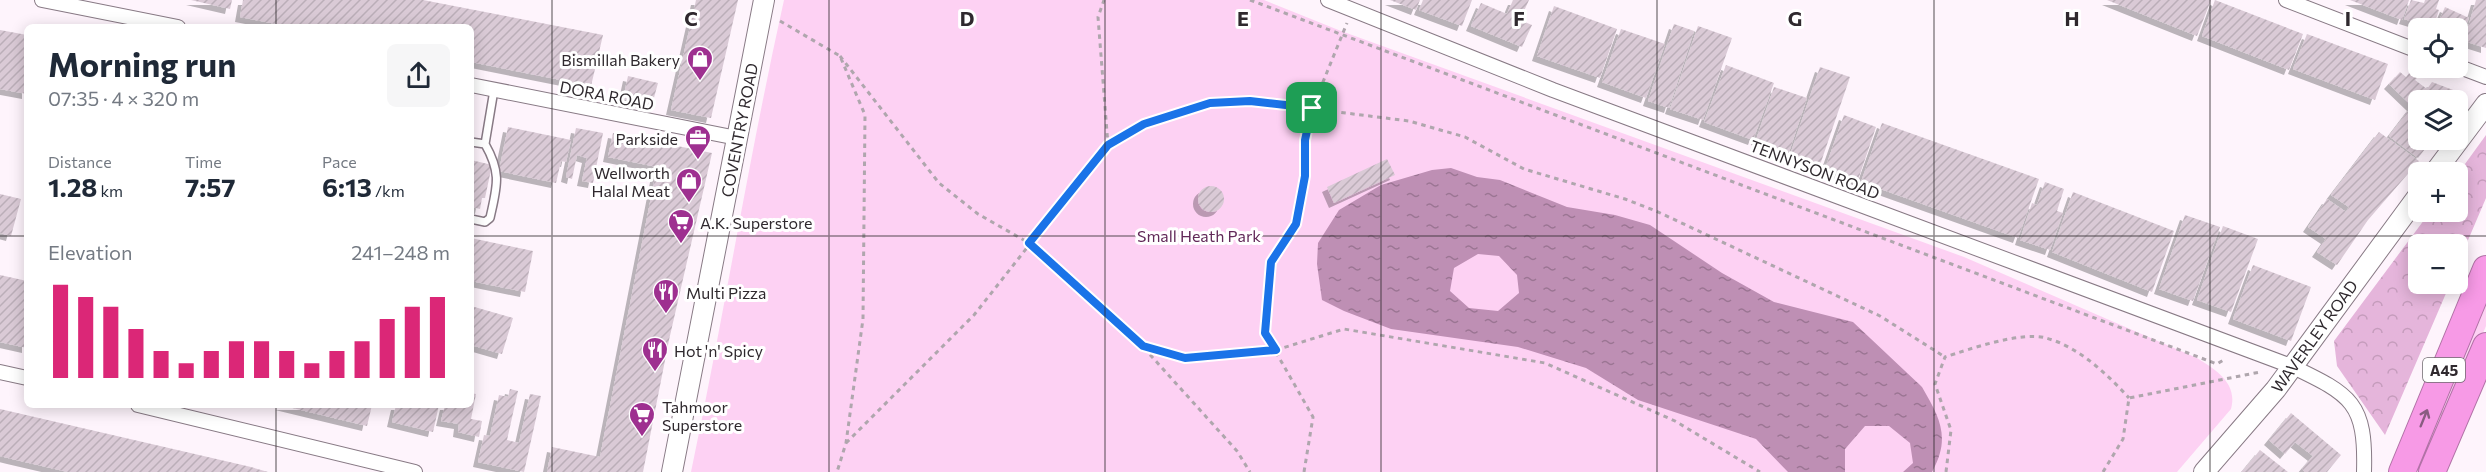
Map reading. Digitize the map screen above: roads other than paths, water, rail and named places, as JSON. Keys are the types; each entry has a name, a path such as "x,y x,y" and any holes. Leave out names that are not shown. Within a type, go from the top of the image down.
{"highway":[{"name":"A45","path":"2402,472 2486,269"},
{"name":"A45","path":"2432,472 2486,346"}],"street":[{"path":"42,0 163,24"},
{"name":"TENNYSON ROAD","path":"1328,0 1553,90 1766,167 2291,366 2326,382 2355,406 2365,436 2364,472"},
{"path":"2286,0 2408,47"},
{"name":"COVENTRY ROAD","path":"672,472 763,3"},
{"path":"2468,70 2486,77"},
{"name":"DORA ROAD","path":"474,86 737,138"},
{"path":"2442,162 2486,104"},
{"name":"WAVERLEY ROAD","path":"2204,472 2276,389 2408,209"},
{"path":"0,372 24,377"},
{"path":"150,408 415,472"}],"lane":[{"path":"474,220 485,222 490,218 498,179 496,163 485,144 494,90"},
{"path":"474,142 485,144"}],"water":[{"path":"1451,168 1477,177 1500,180 1567,207 1615,215 1650,225 1722,273 1774,302 1853,322 1922,387 1928,398 1938,419 1942,438 1938,460 1932,472 1903,472 1913,463 1910,443 1889,426 1865,426 1845,449 1845,472 1788,472 1756,439 1638,400 1586,368 1518,347 1391,329 1322,300 1317,264 1318,243 1339,210 1381,185 1432,170","holes":["1478,254 1499,256 1517,275 1519,293 1498,311 1469,308 1450,291 1454,268"]}],"place":[{"name":"Bismillah Bakery","path":"700,82"},
{"name":"Parkside","path":"698,161"},
{"name":"Wellworth Halal Meat","path":"689,204"},
{"name":"A.K. Superstore","path":"681,245"},
{"name":"Multi Pizza","path":"666,315"},
{"name":"Hot 'n' Spicy","path":"655,373"},
{"name":"Tahmoor Superstore","path":"642,438"}],"park label":[{"name":"Small Heath Park","path":"1199,235"}]}
